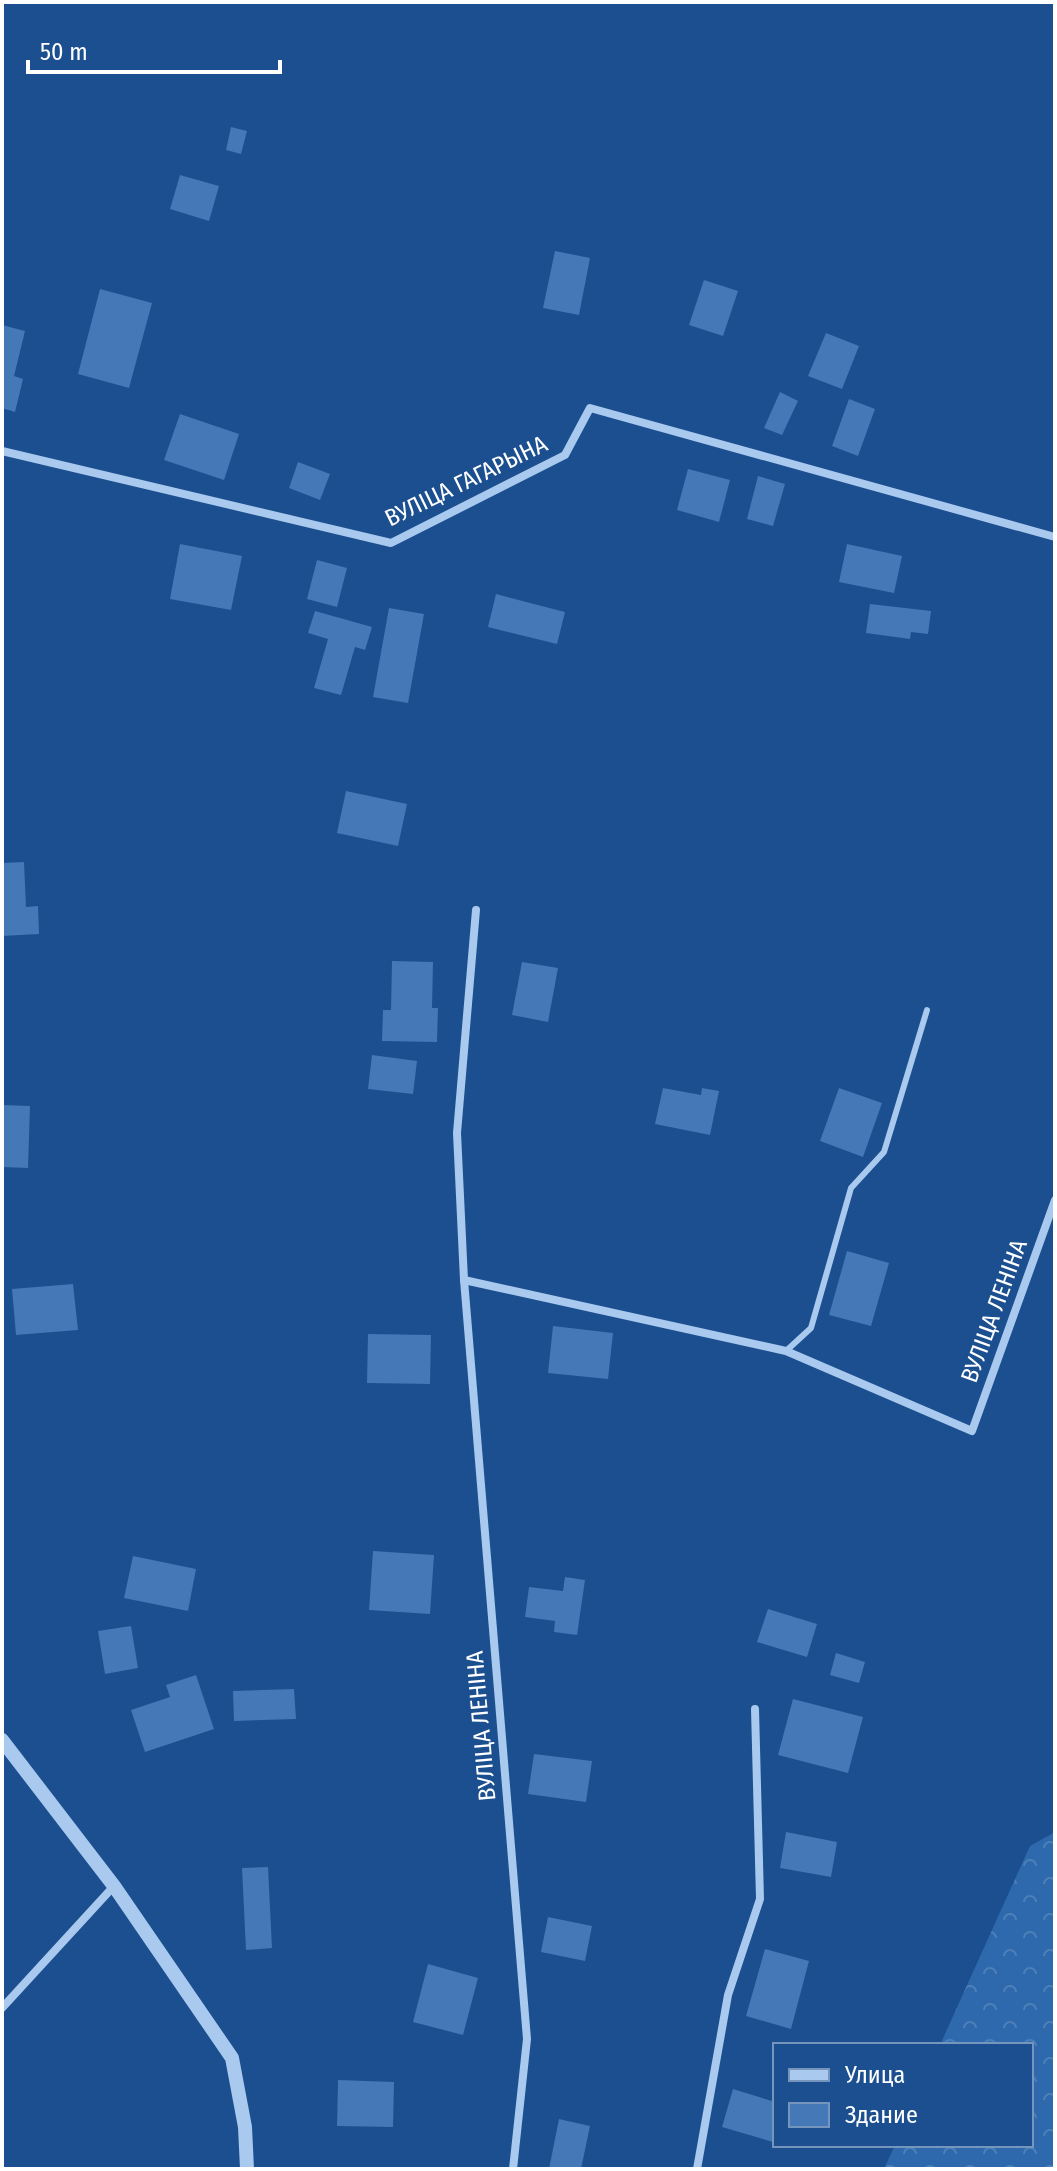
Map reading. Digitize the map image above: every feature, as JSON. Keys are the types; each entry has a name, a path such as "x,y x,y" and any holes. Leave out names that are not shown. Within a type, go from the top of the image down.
{"street":[{"name":"ВУЛІЦА ГАГАРЫНА","path":"2,451 391,543 565,455 590,408 1055,537"},
{"name":"ВУЛІЦА ЛЕНІНА","path":"476,910 457,1133 464,1280 527,2039 513,2169"},
{"name":"ВУЛІЦА ЛЕНІНА","path":"464,1280 786,1351 972,1431 1055,1200"},
{"path":"697,2169 728,1995 760,1899 755,1709"},
{"path":"2,1740 114,1886 232,2058 245,2127 247,2169"},
{"path":"2,2008 114,1886"}],"lane":[{"path":"786,1351 811,1328 851,1188 884,1152 927,1010"}],"green space":[{"path":"1055,1832 1055,2169 884,2169 894,2147 1033,2147 1033,2043 941,2043 1030,1846"}],"building":[{"path":"231,127 247,131 241,154 226,150"},
{"path":"180,175 219,186 209,221 170,209"},
{"path":"555,251 590,258 579,315 543,308"},
{"path":"704,280 738,291 723,336 689,325"},
{"path":"100,289 152,303 129,388 78,374"},
{"path":"2,325 25,331 14,376 23,379 15,412 2,408"},
{"path":"826,333 859,346 842,389 808,376"},
{"path":"780,392 798,401 782,435 764,428"},
{"path":"849,399 875,409 858,456 832,446"},
{"path":"180,414 239,434 224,480 164,460"},
{"path":"298,462 330,474 320,500 289,488"},
{"path":"688,469 730,480 719,522 677,510"},
{"path":"758,476 785,484 773,526 747,519"},
{"path":"180,544 242,556 231,610 170,599"},
{"path":"847,544 902,556 894,593 839,582"},
{"path":"317,560 347,568 337,607 307,599"},
{"path":"496,594 565,612 557,644 488,627"},
{"path":"870,604 931,611 928,634 911,632 910,639 866,633"},
{"path":"389,608 424,614 408,703 373,697"},
{"path":"315,611 372,627 365,650 355,647 341,695 314,688 328,639 308,633"},
{"path":"346,791 407,804 398,846 337,833"},
{"path":"24,862 26,907 38,906 39,934 2,936 2,863"},
{"path":"392,961 433,962 432,1008 438,1008 437,1042 382,1041 383,1010 391,1010"},
{"path":"522,962 558,968 548,1022 512,1015"},
{"path":"372,1055 417,1061 413,1094 368,1089"},
{"path":"663,1088 701,1095 702,1088 719,1091 710,1135 655,1124"},
{"path":"839,1088 882,1103 863,1157 820,1141"},
{"path":"2,1105 30,1106 28,1168 2,1167"},
{"path":"847,1251 889,1263 871,1326 829,1315"},
{"path":"73,1284 78,1330 16,1335 12,1289"},
{"path":"553,1326 613,1333 608,1379 548,1373"},
{"path":"368,1334 431,1335 430,1384 367,1383"},
{"path":"373,1551 434,1555 430,1614 369,1610"},
{"path":"133,1556 196,1569 188,1611 124,1598"},
{"path":"565,1577 585,1580 577,1635 554,1632 555,1621 525,1617 529,1587 563,1591"},
{"path":"768,1609 817,1624 807,1657 757,1642"},
{"path":"131,1626 138,1668 105,1674 98,1631"},
{"path":"836,1653 865,1662 859,1683 830,1675"},
{"path":"196,1675 214,1729 145,1752 131,1710 170,1697 166,1685"},
{"path":"294,1689 296,1719 234,1721 233,1691"},
{"path":"793,1699 863,1717 848,1773 778,1755"},
{"path":"534,1754 592,1761 586,1802 528,1794"},
{"path":"786,1832 837,1842 831,1877 780,1868"},
{"path":"268,1867 272,1948 246,1950 242,1868"},
{"path":"548,1917 592,1926 585,1961 541,1952"},
{"path":"765,1949 809,1961 791,2029 746,2016"},
{"path":"428,1964 478,1978 463,2035 413,2022"},
{"path":"338,2080 394,2082 393,2127 337,2126"},
{"path":"733,2089 773,2101 773,2142 722,2127"},
{"path":"559,2119 590,2126 581,2169 549,2169"}]}
